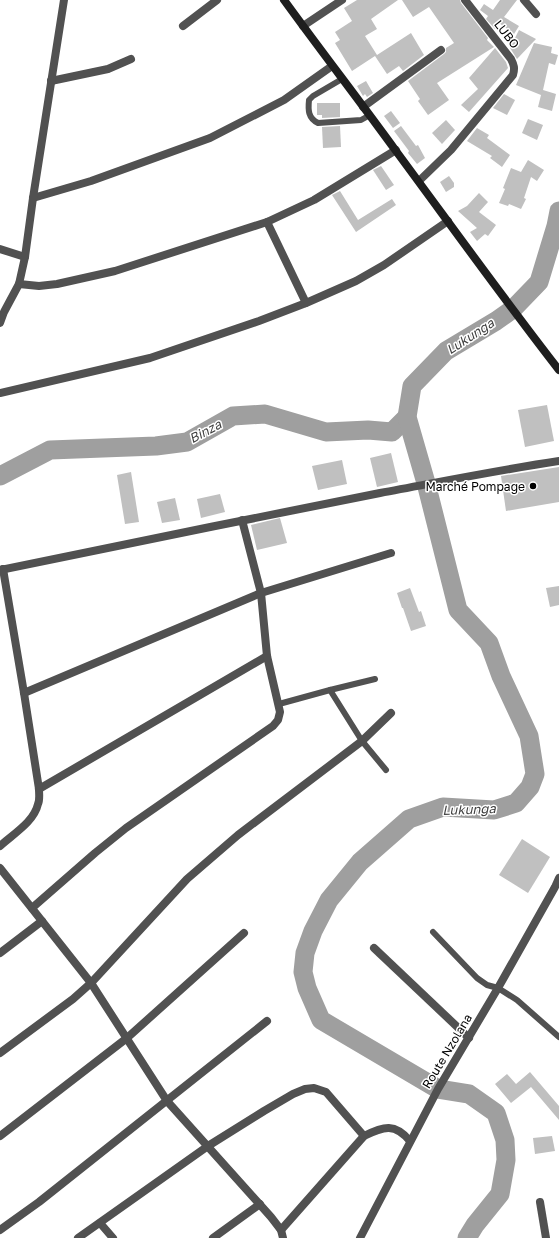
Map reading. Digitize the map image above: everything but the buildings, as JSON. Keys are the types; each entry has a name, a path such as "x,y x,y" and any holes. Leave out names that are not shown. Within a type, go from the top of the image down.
{"street":[{"path":"0,323 4,312 19,284 25,257 64,0"},
{"path":"183,26 218,0"},
{"path":"284,0 559,370"},
{"path":"303,26 342,0"},
{"name":"LUBO","path":"419,182 451,150 513,75 514,65 465,0"},
{"path":"524,0 536,14"},
{"path":"363,107 441,50"},
{"path":"51,81 108,69 131,59"},
{"path":"33,198 91,181 210,138 284,100 332,66"},
{"path":"19,284 39,286 57,284 115,271 267,222 314,200 396,150"},
{"path":"0,393 150,358 259,321 306,303 356,281 384,265 448,221"},
{"path":"267,222 306,303"},
{"path":"0,249 25,257"},
{"path":"0,846 28,822 35,813 39,803 39,789 24,693 2,569 436,482 559,461"},
{"path":"32,908 126,828 273,726 278,720 280,712 279,704 267,656 260,593 242,520"},
{"path":"24,693 260,593 391,553"},
{"path":"39,789 267,656"},
{"path":"0,1053 73,999 91,983 188,879 238,835 362,741 390,713"},
{"path":"0,868 91,983 128,1038 167,1101 260,1204 282,1234 364,1136 380,1128 390,1127 404,1134 410,1141"},
{"name":"Route Nzolana","path":"360,1238 427,1110 498,988 559,878"},
{"path":"0,953 42,921"},
{"path":"0,1136 128,1038 244,933"},
{"path":"374,948 469,1038"},
{"path":"0,1230 39,1202 267,1021"},
{"path":"78,1238 208,1146 264,1110 305,1089 314,1088 326,1092 364,1136"},
{"path":"540,1202 546,1238"},
{"path":"213,1238 260,1204"},
{"path":"100,1223 113,1238"}],"lane":[{"path":"342,79 313,96 309,100 308,114 311,118 318,123 361,120 370,115"},
{"path":"279,704 375,679"},
{"path":"330,690 362,741 386,770"},
{"path":"433,932 477,978 487,985 498,988 517,1000 559,1037"}],"waterway":[{"name":"Lukunga","path":"467,1238 475,1225 500,1194 506,1160 505,1140 496,1113 469,1094 438,1089 321,1020 307,988 303,972 305,953 313,931 329,900 360,862 409,819 443,807 494,810 516,803 530,787 535,774 529,736 501,676 489,643 458,610 426,483 407,417 412,386 446,351 513,309 539,282 559,211"},
{"name":"Binza","path":"0,476 50,450 156,446 187,442 233,416 265,414 326,432 368,430 392,432 407,417"}],"place":[{"name":"Marché Pompage","path":"533,486"}]}
